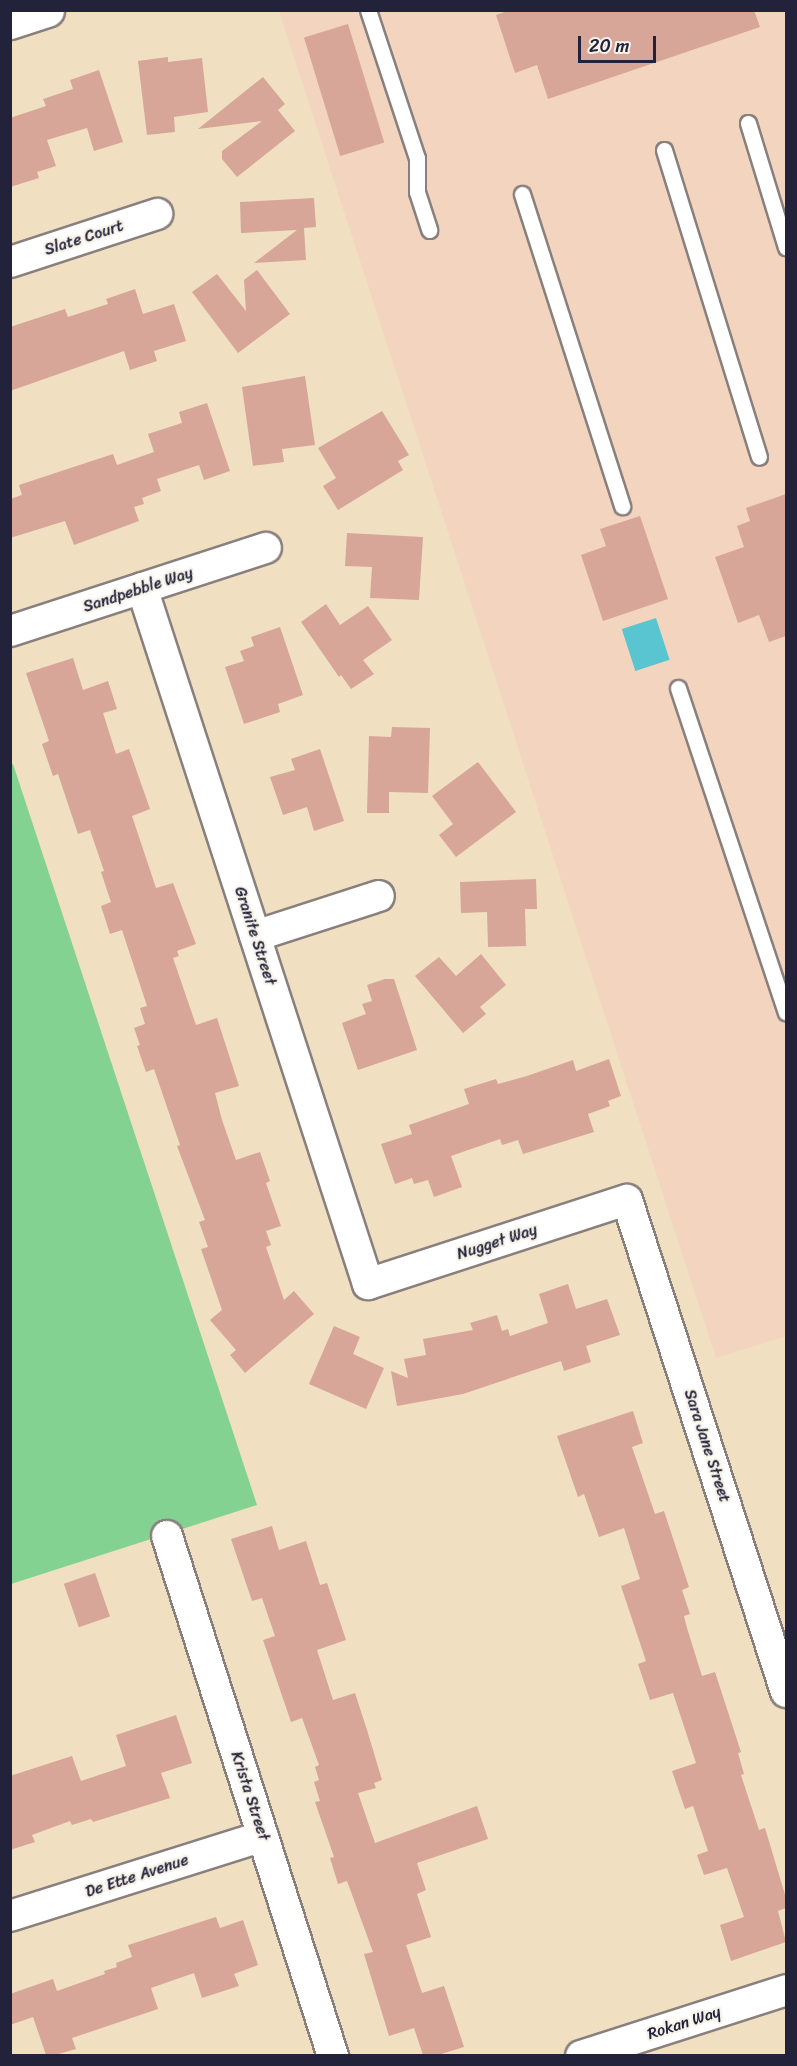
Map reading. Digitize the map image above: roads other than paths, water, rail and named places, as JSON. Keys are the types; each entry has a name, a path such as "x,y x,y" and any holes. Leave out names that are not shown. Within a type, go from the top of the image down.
{"street":[{"path":"10,22 47,10"},
{"name":"Slate Court","path":"10,262 157,214"},
{"name":"Sandpebble Way","path":"10,631 266,548"},
{"name":"Granite Street","path":"142,588 368,1284"},
{"path":"255,936 379,896"},
{"name":"Nugget Way","path":"368,1284 627,1200"},
{"name":"Sara Jane Street","path":"627,1200 784,1676"},
{"name":"Krista Street","path":"167,1536 333,2055"},
{"name":"De Ette Avenue","path":"10,1916 263,1836"},
{"name":"Rokan Way","path":"581,2055 786,1990"}],"lane":[{"path":"368,10 417,158 417,192 429,230"},
{"path":"748,123 786,246"},
{"path":"664,150 759,458"},
{"path":"522,194 622,506"},
{"path":"678,688 786,1013"}],"water":[{"path":"656,618 670,660 635,671 622,629"}]}
